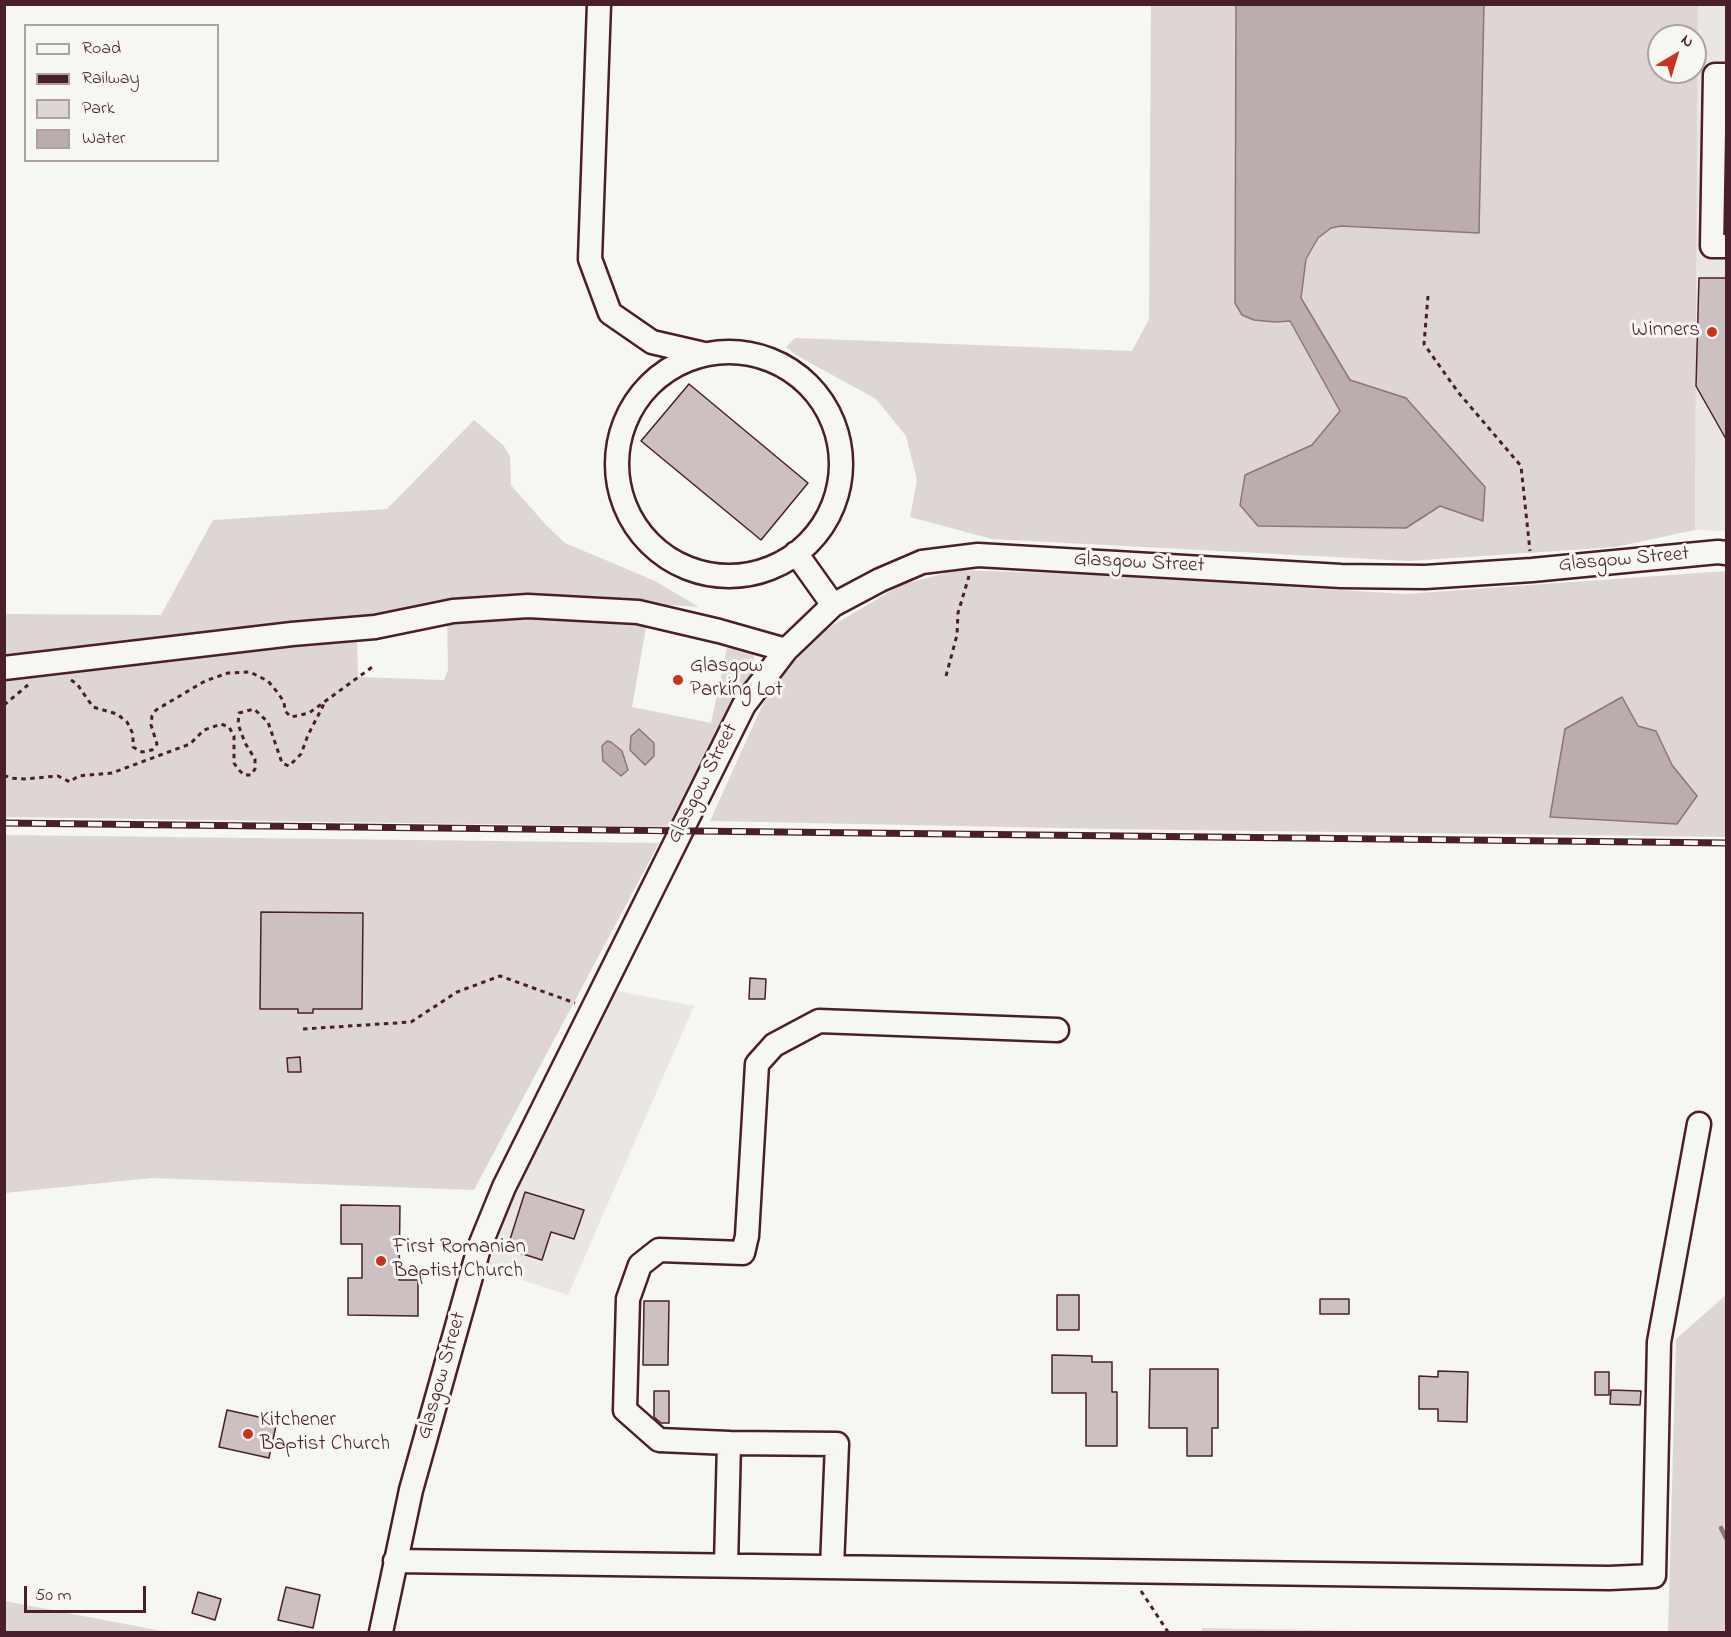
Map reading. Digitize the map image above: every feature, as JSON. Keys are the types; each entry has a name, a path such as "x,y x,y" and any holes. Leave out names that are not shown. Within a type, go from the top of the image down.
{"street":[{"path":"599,4 590,259 610,313 652,342 705,354"},
{"path":"1726,75 1715,75 1712,246 1726,246"},
{"path":"723,350 762,355 797,373 824,401 839,437 842,476 832,513 809,544 796,553 777,567 743,576 707,575 674,562 646,540 626,510 616,477 618,441 630,408 652,380 685,359 723,350"},
{"path":"796,553 833,605"},
{"name":"Glasgow Street","path":"381,1632 411,1490 479,1248 504,1187 744,705 786,650 833,605 880,580 922,562 978,555 1341,576 1425,577 1726,553"},
{"path":"4,668 298,633 375,627 453,610 528,606 638,612 786,650"},
{"path":"832,1567 837,1444 659,1440 625,1410 628,1299 640,1265 659,1250 743,1253 747,1236 757,1064 774,1045 819,1021 1057,1030"},
{"path":"395,1561 1609,1578 1654,1576 1659,1342 1699,1124"},
{"path":"726,1565 729,1443"}],"path":[{"path":"1428,296 1424,344 1458,392 1521,466 1533,570"},
{"path":"946,676 957,634 958,613 978,555"},
{"path":"65,677 78,684 93,707 117,714 128,722 133,734 133,747 142,752 152,750 156,744 151,725 152,716 156,710 205,681 228,673 250,672 268,681 284,702 285,711 291,717 309,713 375,665"},
{"path":"4,705 36,679"},
{"path":"4,775 24,779 58,776 70,782 78,776 112,773 190,744 204,730 221,724 229,727 234,736 234,763 244,775 251,775 255,769 255,759 245,743 238,724 239,713 254,709 268,722 282,763 289,766 301,754 325,702"},
{"path":"303,1029 411,1022 457,992 500,975 592,1010"},
{"path":"1128,1570 1168,1632"}],"shaded area":[{"path":"1698,5 1726,5 1726,531 1695,530 1698,84 1707,84 1707,24 1698,24"},
{"path":"612,990 694,1006 568,1295 488,1269 513,1190"}],"green space":[{"path":"1151,5 1236,5 1235,303 1275,322 1289,321 1340,411 1312,445 1246,475 1406,528 1440,506 1483,521 1406,399 1350,380 1301,298 1306,259 1318,238 1331,228 1341,226 1479,233 1484,5 1698,5 1698,24 1647,24 1647,84 1698,84 1695,530 1615,547 1409,561 992,539 910,517 917,480 906,436 876,399 796,355 786,347 795,338 1132,351 1149,319"},
{"path":"474,420 504,446 510,457 511,485 565,543 655,581 699,607 650,604 395,618 5,658 5,614 161,615 213,520 387,509"},
{"path":"958,570 1080,574 1405,594 1726,571 1726,837 710,821 762,706 779,678 823,631 903,584"},
{"path":"627,618 647,622 632,707 711,723 727,648 753,652 755,665 672,827 5,817 4,673 357,634 358,677 444,680 448,670 447,620"},
{"path":"5,835 659,843 474,1190 151,1178 5,1193"},
{"path":"1726,1295 1726,1632 1668,1632 1676,1339"},
{"path":"5,1601 167,1632 5,1632"},
{"path":"1202,1628 1408,1632 1202,1632"}],"water":[{"path":"1236,5 1484,5 1479,233 1341,226 1331,228 1318,238 1306,259 1301,298 1350,380 1406,398 1485,487 1483,521 1440,506 1406,528 1258,526 1240,505 1245,475 1312,445 1340,411 1290,321 1254,320 1242,315 1235,303"},
{"path":"1622,697 1638,726 1656,731 1672,765 1697,796 1677,824 1550,817 1565,729"},
{"path":"639,729 654,743 654,756 645,765 630,750 631,736"},
{"path":"607,741 622,751 628,770 621,776 603,761 602,746"}],"building":[{"name":"Winners","path":"1699,278 1726,278 1726,439 1696,386"},
{"path":"689,384 808,483 761,540 641,441"},
{"path":"261,912 363,913 362,1009 313,1009 313,1013 298,1013 298,1009 260,1009"},
{"path":"750,978 766,979 765,999 749,999"},
{"path":"300,1057 301,1072 288,1072 287,1058"},
{"path":"525,1192 584,1210 574,1239 551,1232 542,1260 507,1249"},
{"name":"First Romanian Baptist Church","path":"341,1205 400,1206 399,1280 418,1280 418,1316 348,1315 348,1278 362,1278 362,1244 341,1244"},
{"path":"1057,1295 1079,1295 1079,1330 1057,1330"},
{"path":"1320,1299 1349,1299 1349,1314 1320,1314"},
{"path":"644,1301 669,1301 668,1365 643,1365"},
{"path":"1052,1355 1092,1356 1092,1362 1112,1362 1112,1392 1117,1392 1117,1446 1086,1446 1086,1393 1052,1393"},
{"path":"1150,1369 1218,1369 1218,1428 1212,1428 1212,1456 1187,1456 1187,1428 1149,1428"},
{"path":"1438,1371 1468,1372 1467,1422 1438,1421 1438,1409 1419,1409 1419,1376 1438,1377"},
{"path":"1595,1372 1609,1372 1609,1395 1595,1395"},
{"path":"1611,1390 1641,1391 1640,1405 1610,1404"},
{"path":"654,1391 669,1391 669,1423 661,1423 654,1417"},
{"name":"Kitchener Baptist Church","path":"227,1410 277,1421 269,1458 219,1447"},
{"path":"286,1587 320,1595 313,1628 278,1620"},
{"path":"198,1592 221,1599 215,1620 192,1613"}],"waterway":[{"path":"1721,1528 1726,1538"}],"railway":[{"path":"4,823 1726,843"}],"place":[{"name":"Winners","path":"1712,332"},
{"name":"Glasgow Parking Lot","path":"678,680"},
{"name":"First Romanian Baptist Church","path":"381,1261"},
{"name":"Kitchener Baptist Church","path":"248,1434"}]}
